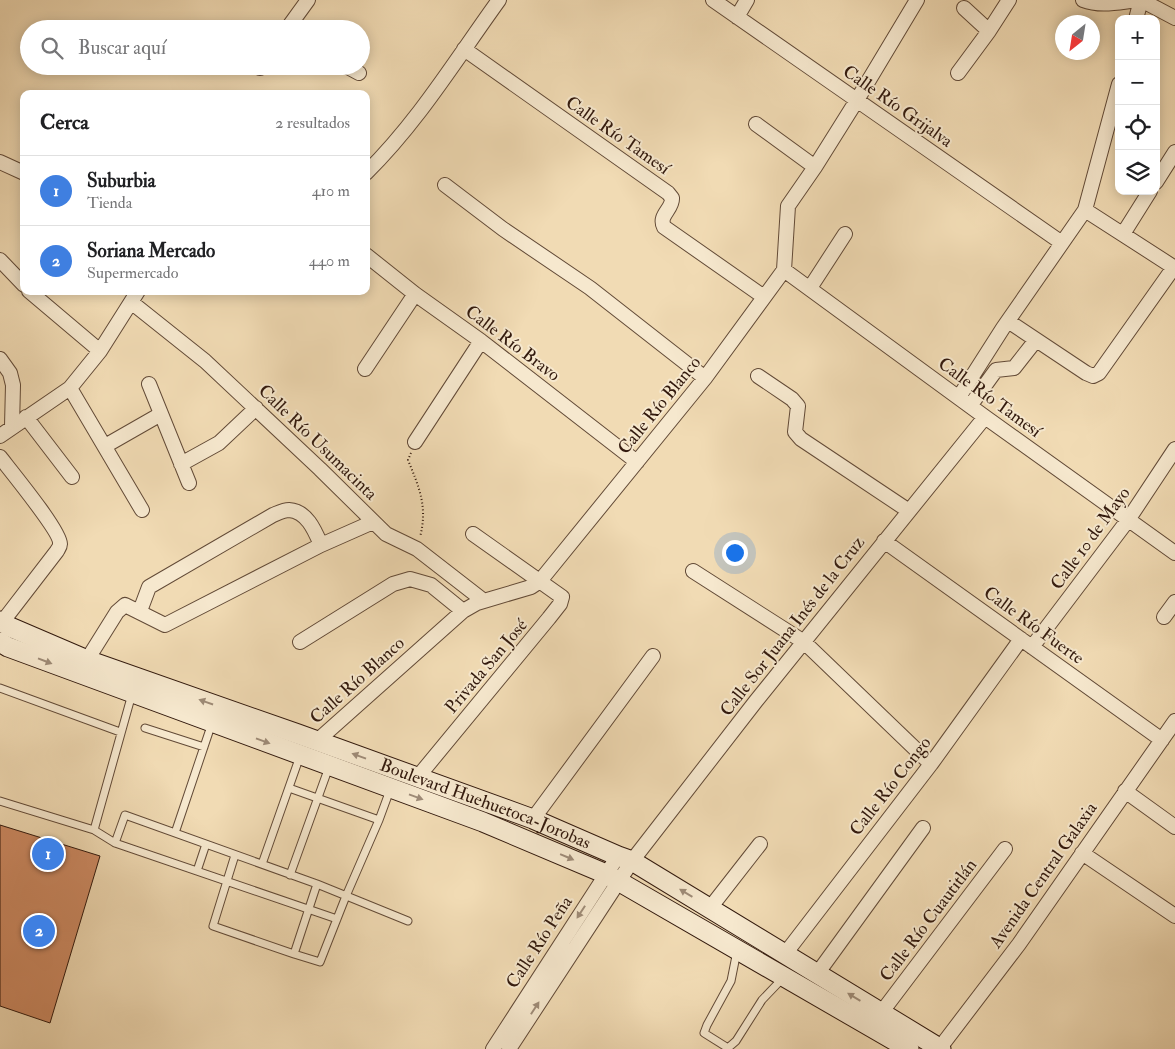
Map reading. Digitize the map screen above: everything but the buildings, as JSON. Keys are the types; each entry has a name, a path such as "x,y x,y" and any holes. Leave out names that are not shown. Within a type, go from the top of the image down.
{"main road":[{"name":"Boulevard Huehuetoca-Jorobas","path":"1,623 87,660 533,819 625,858 940,1049"},
{"name":"Boulevard Huehuetoca-Jorobas","path":"0,642 8,647 132,694 484,822 612,877 909,1049"}],"street":[{"path":"293,20 308,0"},
{"path":"370,169 386,153 499,0"},
{"name":"Calle Río Grijalva","path":"713,0 1062,243"},
{"path":"737,17 747,0"},
{"path":"784,270 788,206 857,100 917,0"},
{"path":"958,73 990,31 1009,0"},
{"path":"1083,0 1093,4 1140,0 1175,18"},
{"path":"1137,15 1140,0"},
{"path":"964,8 990,31"},
{"name":"Calle Río Tamesí","path":"464,49 668,193 672,198 672,203 662,217 661,222 664,227 764,297"},
{"path":"964,402 1008,321 1085,210 1115,99"},
{"path":"756,124 815,167"},
{"path":"1160,176 1175,152"},
{"path":"0,162 20,171"},
{"path":"445,185 503,229 590,288 705,378"},
{"path":"1123,234 1147,195"},
{"path":"1008,321 1093,376 1099,373 1174,267 1085,210"},
{"path":"810,288 845,234"},
{"name":"Calle Río Bravo","path":"370,258 415,294 481,341 637,462"},
{"path":"0,260 20,281"},
{"name":"Calle Río Tamesí","path":"784,270 1175,553"},
{"name":"Calle Río Blanco","path":"317,741 463,611 484,601 531,587 540,581 705,378 784,270"},
{"path":"365,369 415,294"},
{"path":"35,295 100,351"},
{"path":"0,436 70,388 100,351 135,296"},
{"name":"Calle Río Usumacinta","path":"135,296 256,408 386,534 417,549 484,601"},
{"path":"964,402 996,370 1014,368 1036,340"},
{"path":"415,442 481,341"},
{"path":"0,360 10,373 13,385 12,426"},
{"path":"758,376 792,398 798,406 795,432 801,439 909,511"},
{"path":"149,384 189,483"},
{"path":"70,388 142,510"},
{"path":"181,464 218,444 256,408"},
{"path":"105,446 161,414"},
{"path":"26,417 72,477"},
{"name":"Calle Sor Juana Inés de la Cruz","path":"625,858 804,642 985,417"},
{"name":"Calle 10 de Mayo","path":"1027,643 1128,520 1175,449"},
{"path":"0,457 58,536 60,544 57,551 1,623"},
{"path":"140,611 149,587 273,515 288,510 296,512 310,522 321,545"},
{"path":"87,660 117,612 125,605 165,625 321,545 373,522"},
{"path":"473,534 540,581"},
{"name":"Calle Río Fuerte","path":"884,541 1162,740"},
{"path":"693,571 804,642 932,764"},
{"path":"300,642 393,584 410,579 431,585 463,611"},
{"name":"Privada San José","path":"417,778 560,604 562,597 540,581"},
{"path":"1164,616 1175,602"},
{"name":"Calle Río Congo","path":"785,954 1027,643"},
{"path":"533,819 653,656"},
{"name":"Avenida Central Galaxia","path":"940,1049 1019,944 1175,721"},
{"path":"1125,791 1175,827"},
{"path":"817,974 923,828"},
{"path":"710,908 760,844"},
{"name":"Calle Río Cuautitlán","path":"881,1013 1005,849"},
{"path":"1082,853 1175,916"},
{"name":"Calle Río Peña","path":"493,1049 625,858"},
{"name":"Calle Río Peña","path":"509,1049 612,877"}],"lane":[{"path":"0,688 120,732"},
{"path":"94,830 132,694"},
{"path":"176,833 212,723"},
{"path":"145,728 204,747"},
{"path":"262,864 301,755"},
{"path":"290,875 330,766"},
{"path":"289,788 379,820"},
{"path":"235,855 213,926 320,962 391,788"},
{"path":"0,801 94,830 116,843 337,919"},
{"path":"116,843 125,815 317,884 408,921"},
{"path":"197,871 206,844"},
{"path":"294,954 317,884"},
{"path":"737,950 731,981 706,1025 704,1033 728,1048 736,1041 762,1000 784,978"}],"path":[{"path":"415,442 408,460 422,496 424,524 417,549"}],"place":[{"name":"Suburbia","path":"48,854"},
{"name":"Soriana Mercado","path":"39,931"}]}
